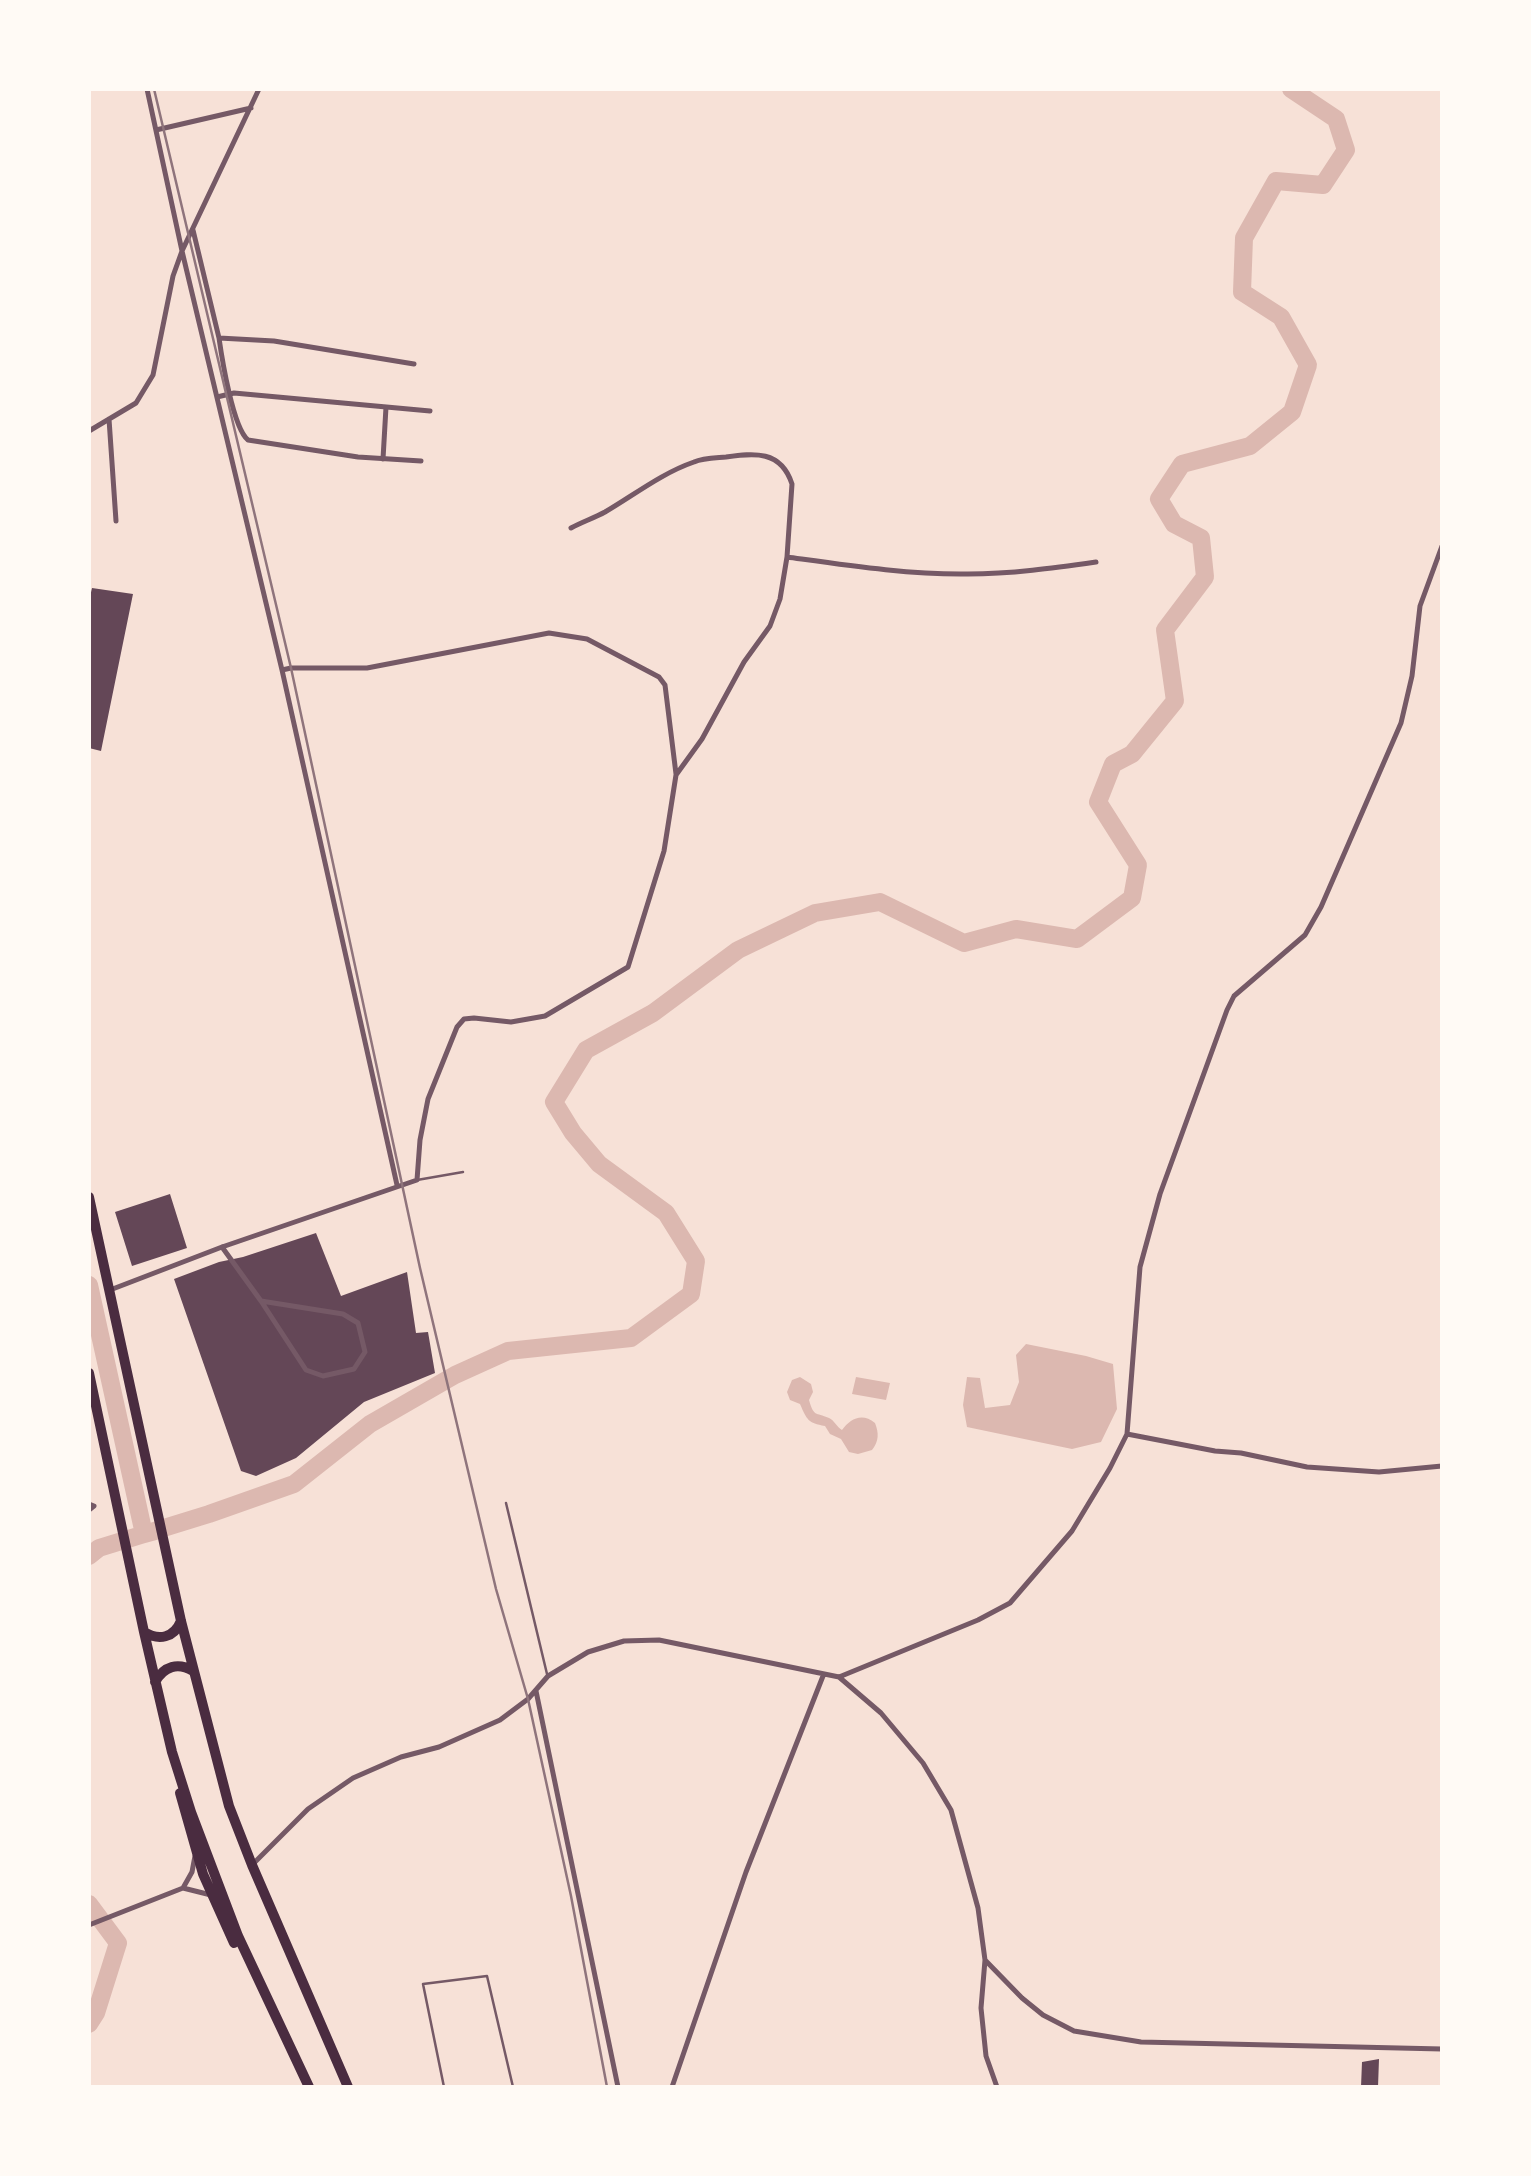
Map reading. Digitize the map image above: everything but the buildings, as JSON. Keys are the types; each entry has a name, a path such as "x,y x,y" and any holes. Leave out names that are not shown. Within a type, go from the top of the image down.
{"highway":[{"path":"89,1197 181,1621 229,1806 348,2087"},
{"path":"89,1373 181,1802 195,1852 211,1895 235,1945 264,1992"},
{"path":"144,1632 156,1637 169,1636 179,1627 181,1621"},
{"path":"155,1682 169,1668 181,1666 193,1671"},
{"path":"172,1752 191,1812 238,1936 310,2087"}],"street":[{"path":"147,89 182,251 282,670 397,1185"},
{"path":"251,89 256,98"},
{"path":"89,431 136,403 153,375 173,276 182,251 259,89"},
{"path":"156,130 251,108"},
{"path":"192,230 230,394 241,432 248,440 383,459 421,461"},
{"path":"219,338 274,341 414,364"},
{"path":"217,397 230,394 430,411"},
{"path":"383,459 386,407"},
{"path":"109,419 116,521"},
{"path":"571,528 604,512 659,478 695,461 761,454 775,460 790,476 792,484 787,557 780,599 770,626 744,662 702,739 676,775"},
{"path":"252,1865 308,1809 353,1778 401,1757 439,1747 500,1720 536,1691 548,1676 588,1652 624,1641 659,1640 823,1676 839,1677 978,1620 1010,1603 1072,1531 1127,1434 1140,1267 1160,1194 1234,996 1305,935 1327,895 1401,723 1412,676 1420,606 1442,546"},
{"path":"787,557 967,575 1031,571 1096,562"},
{"path":"110,1290 222,1247 417,1180 420,1140 428,1099 457,1027 464,1019 511,1022 545,1016 628,967 664,851 676,775 665,685 659,677 587,639 549,633 367,668 282,670"},
{"path":"222,1247 306,1370 323,1376 354,1369 365,1352 358,1323 343,1314 261,1301"},
{"path":"1127,1434 1307,1467 1379,1472 1442,1466"},
{"path":"672,2087 746,1872 823,1676"},
{"path":"839,1677 881,1713 923,1763 951,1810 978,1908 985,1961 981,2008 986,2056 997,2087"},
{"path":"536,1691 618,2087"},
{"path":"183,1888 192,1872 195,1852"},
{"path":"91,1924 183,1888 211,1895"},
{"path":"985,1961 1021,1998 1043,2015 1074,2031 1141,2042 1442,2049"}],"lane":[{"path":"417,1180 463,1172"},
{"path":"506,1503 548,1676"},
{"path":"444,2087 423,1984 487,1976 513,2087"}],"shaded area":[{"path":"1026,1344 1113,1364 1117,1409 1101,1442 1072,1449 967,1427 963,1405 967,1377 980,1378 985,1408 1010,1405 1019,1382 1016,1355"},
{"path":"800,1377 811,1384 813,1392 809,1400 814,1412 831,1419 842,1430 861,1417 875,1423 878,1437 872,1450 858,1454 849,1452 841,1439 830,1434 825,1426 809,1420 800,1404 790,1400 787,1392 792,1380"},
{"path":"856,1377 890,1383 886,1400 852,1394"}],"waterway":[{"path":"89,1556 99,1548 294,1484 370,1424 455,1375 508,1351 631,1338 691,1294 696,1261 666,1213 599,1164 573,1133 554,1102 586,1050 653,1013 738,950 815,913 880,902 964,943 1016,929 1077,939 1132,898 1138,865 1098,802 1113,764 1132,754 1175,701 1165,630 1205,577 1201,538 1174,524 1159,499 1182,464 1250,446 1292,412 1308,365 1281,317 1242,292 1244,238 1276,181 1323,185 1346,150 1336,119 1291,89"},
{"path":"89,1285 144,1534 155,1531"},
{"path":"89,1904 118,1943 96,2013 89,2024"}],"railway":[{"path":"154,89 291,668 420,1268 496,1589 528,1699 571,1896 607,2087"}]}
